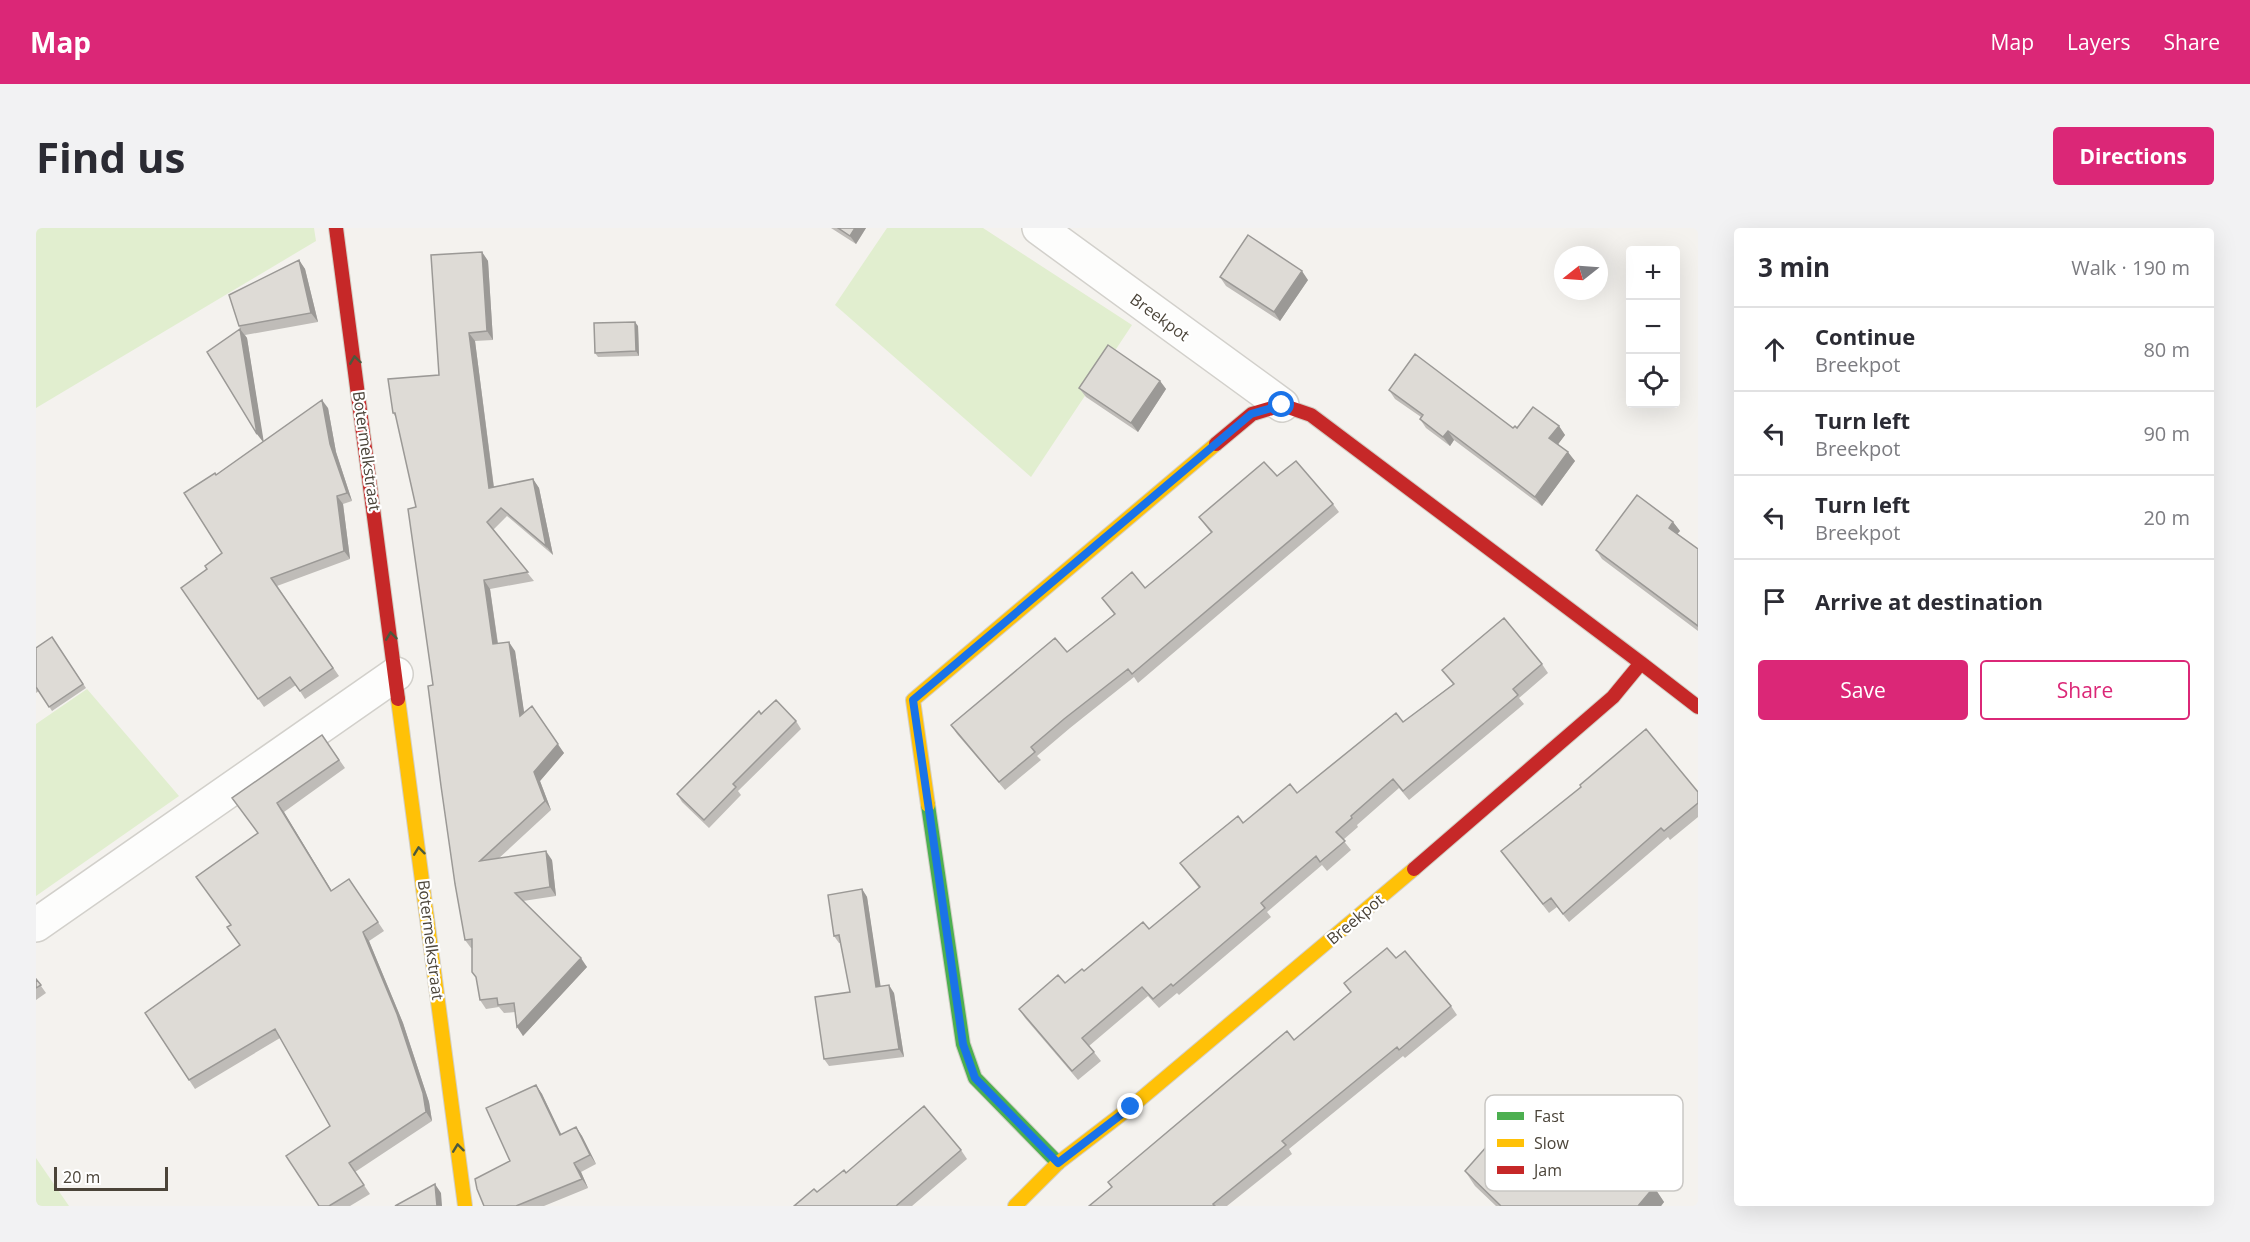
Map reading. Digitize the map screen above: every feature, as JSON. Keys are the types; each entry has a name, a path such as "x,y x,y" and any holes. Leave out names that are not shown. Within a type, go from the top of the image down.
{"street":[{"name":"Botermelkstraat","path":"336,228 465,1206"},
{"name":"Breekpot","path":"1039,228 1282,405 1311,415 1698,707"},
{"path":"1058,1163 975,1078 963,1044 913,700 1251,414 1282,405"},
{"name":"Breekpot","path":"1015,1206 1058,1163 1131,1107 1378,900 1613,697 1641,663"},
{"path":"36,925 396,674"}],"green space":[{"path":"36,228 314,228 316,241 36,408"},
{"path":"887,228 983,228 1132,325 1031,477 835,305"},
{"path":"87,689 179,796 36,896 36,724"},
{"path":"36,1158 69,1206 36,1206"}],"building":[{"path":"838,228 855,228 850,236"},
{"path":"1248,235 1302,271 1274,312 1220,277"},
{"path":"482,252 487,331 469,333 489,488 533,479 546,546 501,508 487,522 528,572 484,580 493,644 509,642 520,716 532,706 558,744 534,772 545,801 480,861 546,851 550,887 515,893 581,958 517,1027 514,1003 498,1005 497,998 480,1000 476,977 472,972 472,939 465,940 455,884 428,686 433,685 408,509 416,507 395,413 393,413 388,379 439,375 431,255"},
{"path":"299,260 311,313 239,326 229,295"},
{"path":"635,322 636,351 595,353 594,323"},
{"path":"240,329 257,434 207,352"},
{"path":"1108,345 1160,381 1131,423 1079,388"},
{"path":"1415,354 1513,428 1515,426 1517,428 1533,407 1559,426 1549,438 1568,452 1535,497 1448,431 1443,437 1420,419 1423,415 1389,390"},
{"path":"322,400 330,444 347,493 337,496 344,551 271,578 333,668 300,691 290,677 258,699 181,588 207,569 205,566 222,553 184,493 215,473 216,475"},
{"path":"1296,461 1333,504 1132,674 1128,669 1064,719 1031,747 1035,752 999,782 951,725 1055,638 1067,652 1115,614 1102,598 1132,572 1145,588 1186,554 1212,532 1199,517 1264,462 1277,476"},
{"path":"1637,495 1673,522 1669,528 1698,549 1698,626 1596,550"},
{"path":"1504,618 1542,664 1513,689 1518,695 1403,791 1393,779 1336,832 1345,841 1320,862 1316,856 1261,903 1265,908 1173,986 1171,984 1153,999 1142,987 1082,1038 1094,1052 1072,1071 1019,1009 1058,975 1065,983 1082,969 1084,971 1143,922 1149,929 1200,887 1180,863 1238,816 1243,823 1290,784 1297,793 1396,713 1403,722 1454,684 1442,670"},
{"path":"52,637 83,684 49,707 36,687 36,648"},
{"path":"776,700 796,721 733,784 736,787 704,820 677,794 759,711 761,714"},
{"path":"1646,729 1698,792 1698,803 1664,831 1661,828 1563,914 1551,898 1543,904 1501,851 1581,787 1580,785"},
{"path":"322,735 339,760 277,803 331,891 349,879 378,922 363,932 397,1014 423,1093 426,1112 349,1163 364,1185 329,1206 319,1206 286,1156 330,1126 275,1029 189,1080 145,1013 240,945 227,927 231,925 196,877 258,833 232,798"},
{"path":"862,889 876,987 889,985 899,1049 824,1059 815,997 850,992 839,935 834,936 828,895"},
{"path":"1387,948 1396,958 1405,951 1451,1006 1399,1050 1397,1047 1282,1141 1286,1145 1213,1204 1215,1206 1089,1206 1112,1187 1108,1182 1287,1031 1294,1040 1351,992 1344,983"},
{"path":"536,1085 560,1135 576,1127 590,1155 574,1163 582,1179 516,1206 484,1206 475,1179 510,1161 486,1108"},
{"path":"924,1106 961,1150 896,1206 794,1206 814,1189 817,1192 844,1170 846,1173"},
{"path":"1485,1148 1485,1190 1465,1171"},
{"path":"435,1184 437,1206 395,1206"},
{"path":"1486,1191 1651,1191 1638,1206 1501,1206"}],"traffic: fast":[{"path":"928,805 963,1044 975,1078 1058,1163"}],"traffic: slow":[{"path":"928,805 913,700 1216,444"},
{"path":"398,699 465,1206"},
{"path":"1015,1206 1058,1163 1131,1107 1414,869"}],"traffic: jam":[{"path":"336,228 398,699"},
{"path":"1216,444 1252,414 1282,405 1311,415 1641,663"},
{"path":"1414,869 1613,697 1641,663 1698,707"}],"route":[{"path":"1131,1107 1058,1163 975,1078 963,1044 913,700 1251,414 1282,405"}]}
